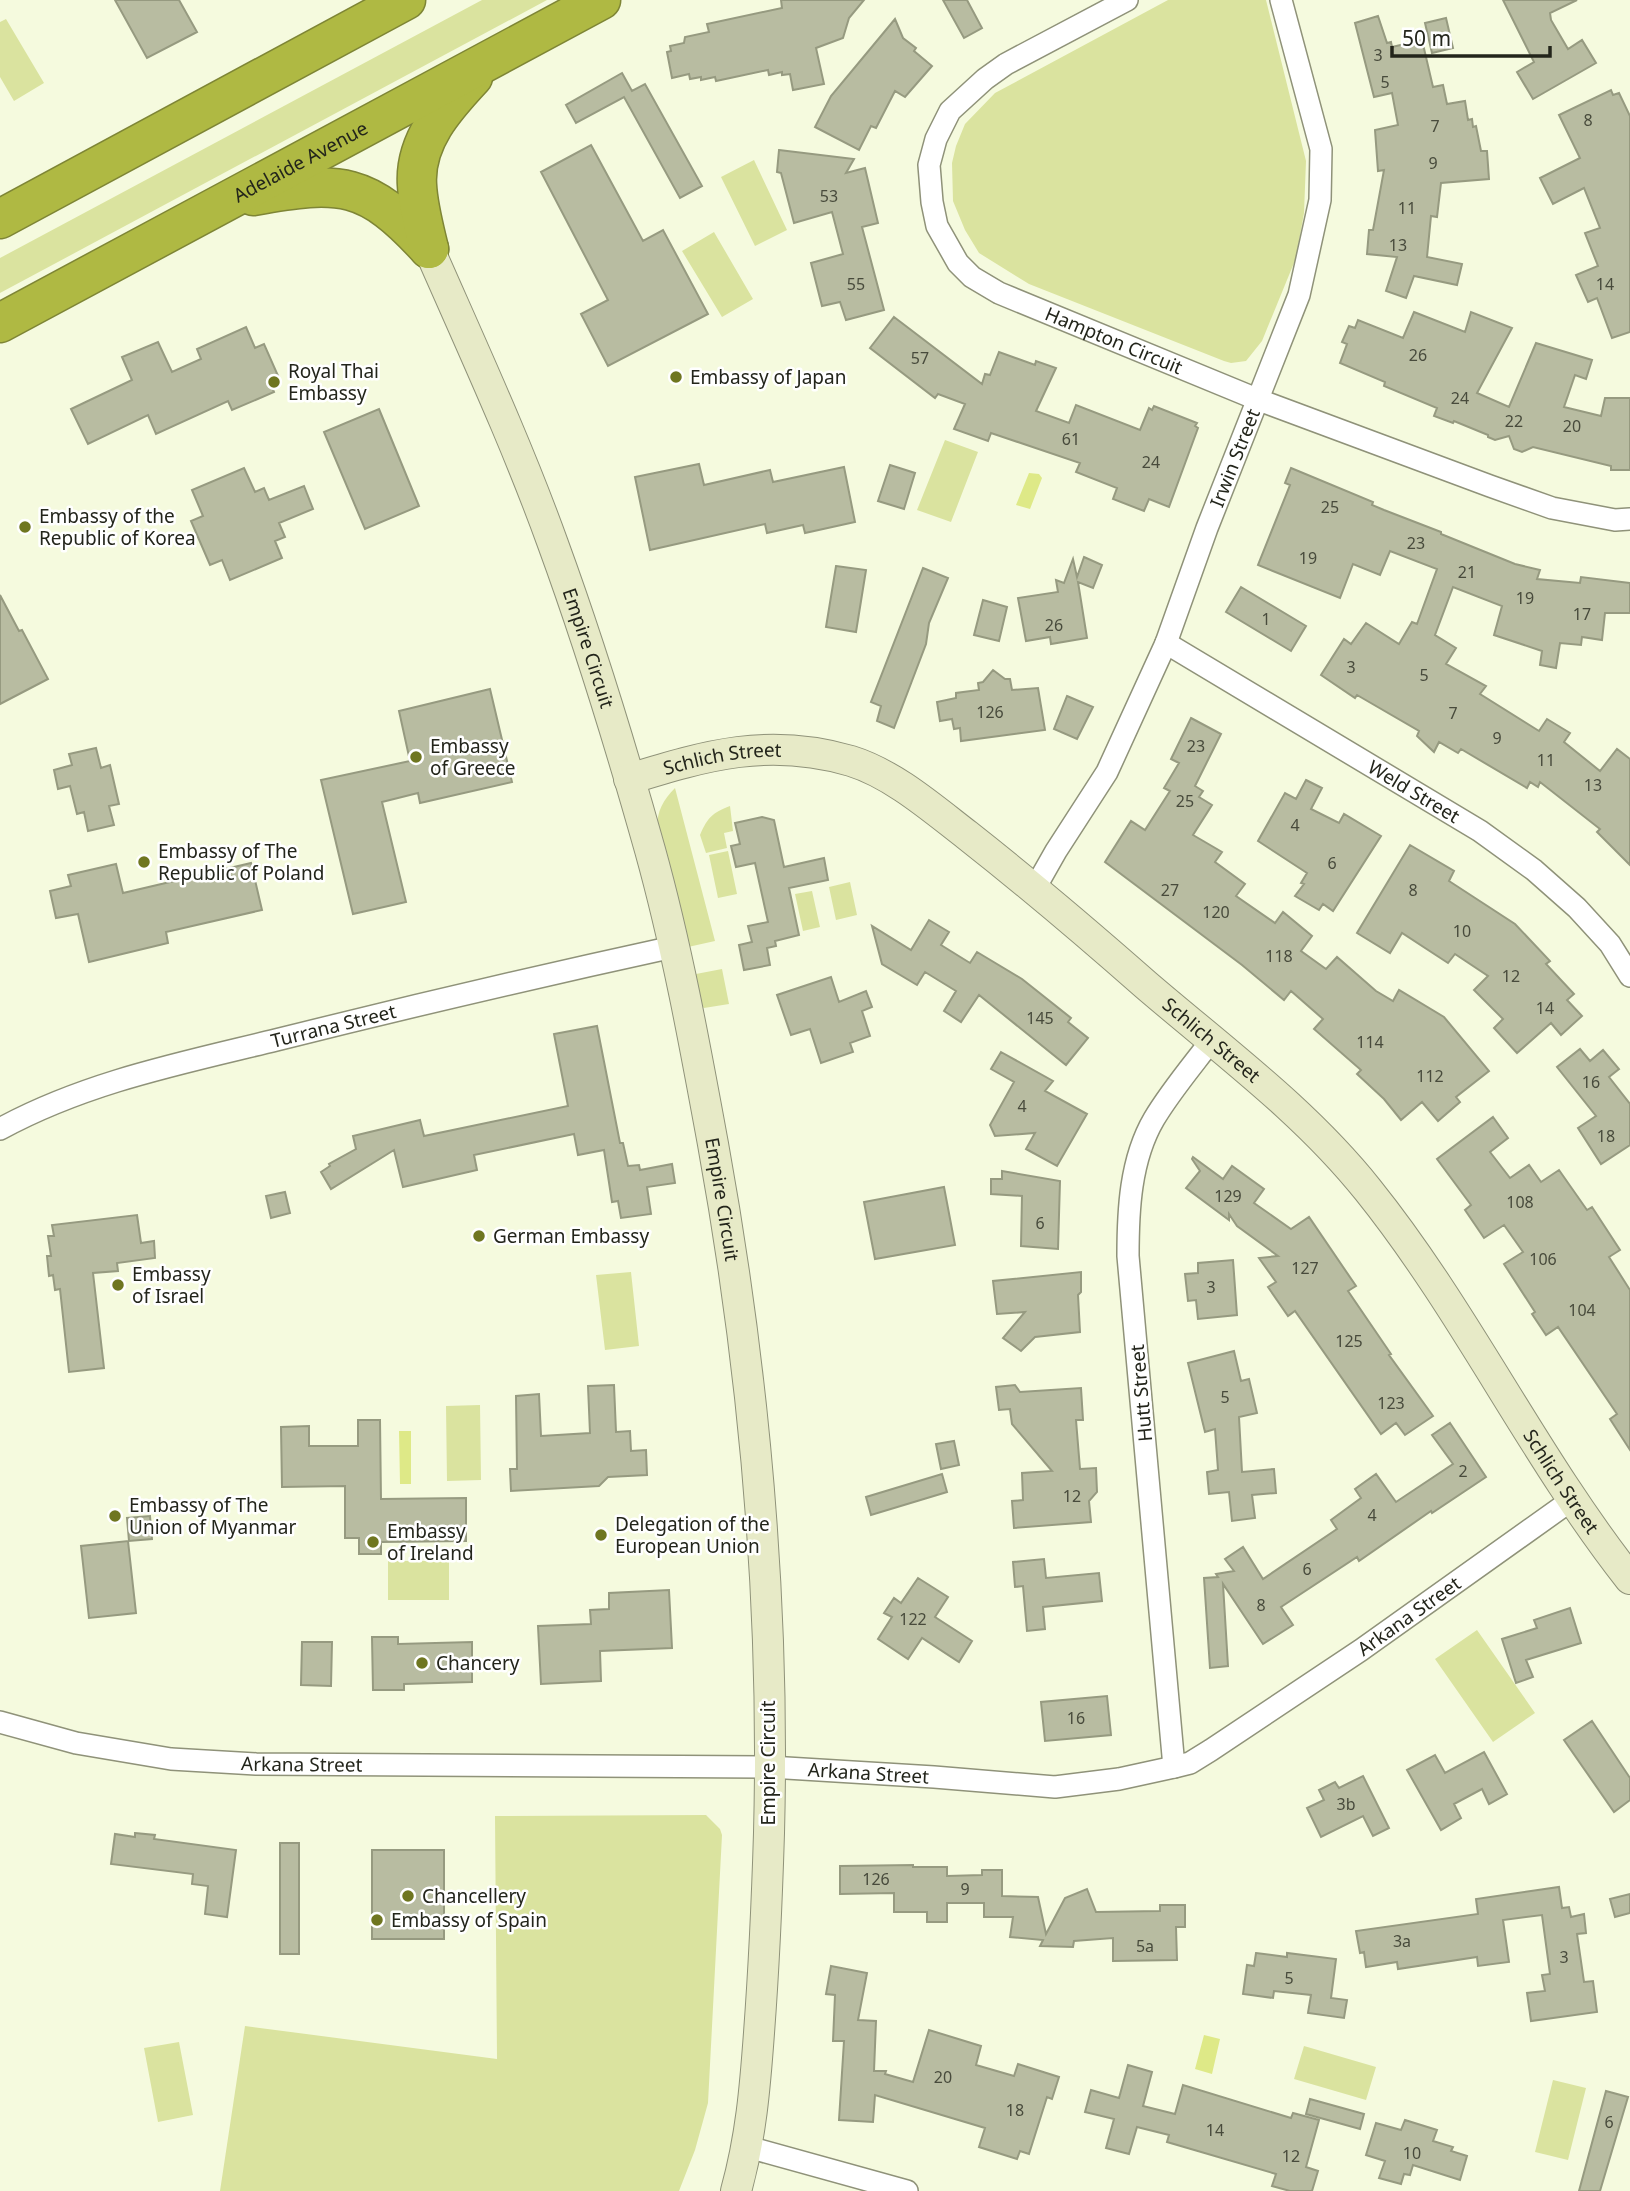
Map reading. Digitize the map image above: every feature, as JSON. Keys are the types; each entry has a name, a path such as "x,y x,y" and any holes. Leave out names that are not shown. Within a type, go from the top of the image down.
{"highway":[{"path":"0,219 406,0"},
{"name":"Adelaide Avenue","path":"0,323 601,0"},
{"path":"429,249 417,185 417,166 421,151 438,117 490,59"},
{"path":"224,201 294,188 350,190 369,196 386,208 429,249"}],"street":[{"name":"Hampton Circuit","path":"1127,0 1006,64 950,111 936,139 929,165 932,202 937,226 958,262 972,277 999,293 1259,400 1552,508 1615,520 1630,519"},
{"name":"Irwin Street","path":"1035,888 1107,772 1166,643 1207,528 1299,295 1320,200 1321,149 1281,0"},
{"name":"Empire Circuit","path":"429,249 484,373 553,543 601,684 651,853 673,947 699,1068 738,1291 762,1535 770,1768 762,2001 754,2105 748,2147 736,2191"},
{"name":"Weld Street","path":"1166,643 1480,831 1534,870 1577,908 1610,944 1630,976"},
{"name":"Schlich Street","path":"628,779 710,756 748,750 780,749 855,762 889,779 944,817 1035,888 1302,1116 1368,1190 1459,1321 1573,1499 1630,1578"},
{"name":"Turrana Street","path":"0,1129 42,1108 134,1075 487,988 673,947"},
{"name":"Hutt Street","path":"1174,1767 1128,1256 1128,1206 1137,1164 1153,1121 1211,1041"},
{"name":"Arkana Street","path":"0,1722 76,1743 171,1759 256,1764 770,1768 1055,1787 1119,1779 1190,1763 1361,1650 1573,1499"},
{"path":"748,2147 907,2191"}],"shaded area":[{"path":"482,0 547,0 0,293 0,258"},
{"path":"1168,0 1266,0 1306,161 1304,213 1296,258 1262,341 1246,361 1224,361 1029,284 979,253 965,230 953,201 952,163 956,146 965,124 995,93"},
{"path":"6,19 44,83 14,101 0,77 0,22"},
{"path":"754,160 787,230 755,246 721,177"},
{"path":"714,232 753,299 722,317 682,251"},
{"path":"945,440 978,452 951,522 917,510"},
{"path":"1029,473 1039,474 1042,478 1030,509 1016,505"},
{"path":"675,788 715,941 688,947 657,828 662,806"},
{"path":"730,806 733,831 724,833 727,848 706,853 700,835 703,829 711,816"},
{"path":"728,851 737,894 718,898 709,855"},
{"path":"850,882 857,915 836,920 829,887"},
{"path":"812,891 820,927 803,931 795,894"},
{"path":"722,969 729,1004 704,1008 701,1005 696,974"},
{"path":"631,1272 639,1346 605,1350 596,1275"},
{"path":"480,1405 481,1480 447,1481 446,1406"},
{"path":"399,1431 411,1431 411,1484 400,1484"},
{"path":"388,1561 449,1561 449,1600 388,1600"},
{"path":"1477,1630 1535,1713 1493,1742 1435,1659"},
{"path":"706,1815 720,1829 722,1835 708,2103 695,2150 679,2191 220,2191 245,2026 497,2059 495,1816"},
{"path":"1204,2035 1220,2039 1212,2074 1195,2069"},
{"path":"179,2042 193,2115 158,2122 144,2048"},
{"path":"1304,2046 1376,2067 1366,2100 1294,2079"},
{"path":"1553,2080 1586,2088 1568,2160 1535,2152"}],"building":[{"path":"115,0 179,0 197,32 147,58"},
{"path":"781,0 864,0 849,18 843,38 816,48 824,84 793,90 790,74 782,75 782,72 769,75 768,70 716,81 715,77 690,79 689,74 672,78 667,52 671,51 670,46 684,43 685,37 709,32 707,24 782,8"},
{"path":"943,0 967,0 982,28 964,38"},
{"path":"1503,0 1577,0 1550,13 1551,20 1568,49 1582,40 1596,63 1533,99 1517,72 1534,62"},
{"path":"1378,16 1387,43 1391,42 1392,47 1422,40 1433,87 1443,85 1447,104 1465,101 1468,120 1472,119 1473,127 1476,126 1481,151 1487,151 1489,179 1441,183 1437,217 1431,216 1427,257 1462,264 1457,285 1414,276 1406,298 1386,291 1397,257 1367,254 1369,230 1373,230 1384,170 1378,171 1375,130 1398,125 1392,93 1374,97 1355,23"},
{"path":"1446,18 1453,48 1432,53 1425,23"},
{"path":"895,19 903,38 932,66 905,97 895,91 876,128 871,126 859,150 815,127 831,96"},
{"path":"622,73 632,91 645,84 702,186 680,198 624,97 576,123 566,105"},
{"path":"1611,90 1613,95 1619,93 1630,116 1630,332 1612,338 1597,298 1588,302 1576,275 1598,266 1585,233 1600,228 1584,188 1553,204 1540,178 1580,158 1559,115"},
{"path":"591,145 643,241 663,230 708,314 608,366 581,314 608,300 541,172"},
{"path":"779,150 854,159 846,173 865,168 878,223 862,227 884,310 846,320 840,302 822,306 811,263 843,254 832,212 794,223 781,173 777,172"},
{"path":"1414,312 1465,332 1471,312 1512,328 1477,393 1509,407 1536,343 1592,360 1586,379 1575,375 1564,407 1601,416 1605,398 1630,398 1630,470 1611,470 1611,466 1533,447 1522,452 1514,449 1509,436 1495,440 1454,421 1453,423 1434,416 1437,408 1384,386 1385,382 1340,363 1347,344 1342,342 1349,326 1355,328 1358,320 1403,338"},
{"path":"894,317 982,384 985,374 990,375 999,352 1035,365 1036,361 1056,368 1036,411 1069,423 1076,405 1140,430 1149,408 1152,410 1154,406 1197,423 1195,426 1198,428 1169,507 1149,499 1144,511 1113,499 1117,488 1076,472 1080,463 991,433 988,441 954,429 965,404 938,394 935,398 870,348"},
{"path":"246,327 255,348 264,344 279,378 270,382 274,392 232,410 228,401 156,434 148,415 88,444 71,409 132,380 122,357 158,342 172,372 201,359 197,349"},
{"path":"379,409 419,506 365,529 324,432"},
{"path":"699,464 704,485 770,470 773,482 844,467 855,522 805,533 803,525 767,533 765,524 650,550 635,477"},
{"path":"890,465 915,473 904,509 878,501"},
{"path":"244,468 255,492 264,488 269,500 304,486 313,509 279,523 285,537 275,541 282,558 230,580 222,560 210,565 191,521 203,516 192,490"},
{"path":"1291,468 1441,534 1515,564 1540,570 1537,579 1580,583 1581,577 1630,583 1630,613 1605,613 1602,640 1582,637 1581,645 1560,643 1556,668 1540,665 1542,651 1494,635 1502,606 1453,587 1435,635 1456,648 1446,664 1486,686 1480,694 1539,731 1547,719 1570,733 1564,742 1600,771 1617,749 1630,759 1630,865 1597,832 1600,829 1540,782 1538,787 1530,782 1527,788 1461,749 1458,753 1439,742 1434,752 1417,736 1419,731 1357,695 1355,698 1321,675 1344,639 1351,644 1366,623 1399,644 1412,622 1417,624 1437,569 1390,551 1380,575 1353,564 1340,598 1258,565 1290,485 1285,483"},
{"path":"1084,557 1102,565 1093,588 1078,582 1087,638 1051,644 1050,637 1026,641 1018,598 1058,592 1056,580 1064,583 1073,559 1077,577"},
{"path":"836,566 866,570 856,632 826,627"},
{"path":"923,568 948,578 929,623 926,644 894,728 877,721 881,706 871,702"},
{"path":"1241,587 1306,626 1291,651 1226,612"},
{"path":"0,595 48,679 0,704"},
{"path":"983,600 1007,607 999,641 974,635"},
{"path":"993,670 1005,679 1010,679 1012,690 1038,688 1045,730 961,741 960,728 954,729 952,719 940,721 937,702 956,698 956,693 979,690 978,683 983,682"},
{"path":"490,689 512,782 420,803 418,793 382,802 406,902 353,914 321,780 410,761 399,711"},
{"path":"1067,696 1093,707 1077,739 1054,729"},
{"path":"1191,718 1221,734 1195,786 1203,791 1199,797 1212,805 1193,835 1222,852 1215,862 1245,884 1236,896 1275,923 1283,912 1312,936 1301,951 1326,969 1337,957 1376,991 1393,1001 1399,990 1444,1017 1489,1071 1456,1097 1460,1102 1438,1121 1422,1102 1401,1120 1384,1099 1357,1074 1361,1070 1314,1029 1323,1019 1291,991 1284,1000 1105,862 1131,821 1145,830 1170,791 1164,788 1179,763 1171,759"},
{"path":"96,748 101,768 110,765 119,804 109,806 114,825 88,831 84,812 77,814 70,786 58,789 54,770 72,765 69,754"},
{"path":"1306,780 1322,788 1311,809 1339,823 1344,814 1381,836 1333,911 1323,904 1319,910 1295,896 1304,884 1301,883 1307,873 1258,841 1285,793 1296,799"},
{"path":"762,817 774,820 784,867 824,858 828,880 789,888 799,935 775,941 776,946 767,948 770,965 744,970 739,945 752,942 748,926 768,922 755,863 736,867 731,846 740,844 735,823"},
{"path":"1410,845 1454,871 1449,881 1515,924 1550,961 1546,964 1574,994 1567,1000 1582,1016 1561,1035 1551,1023 1517,1053 1494,1028 1503,1019 1474,990 1488,976 1455,954 1448,963 1402,933 1390,953 1357,933"},
{"path":"251,863 262,910 166,932 168,943 89,962 78,914 56,918 50,891 71,886 68,875 116,864 123,893"},
{"path":"929,920 949,932 941,945 970,963 977,952 1022,979 1071,1018 1068,1022 1088,1038 1066,1065 979,995 961,1022 944,1011 956,991 925,972 917,985 882,964 872,926 911,950"},
{"path":"831,977 839,1002 866,991 872,1007 862,1011 870,1036 850,1043 853,1052 821,1063 810,1029 791,1035 777,995"},
{"path":"597,1026 620,1143 623,1143 628,1166 639,1165 640,1170 672,1164 675,1183 647,1187 651,1214 621,1218 618,1201 612,1202 604,1150 578,1155 574,1134 474,1155 477,1170 403,1187 394,1150 331,1189 321,1172 330,1166 329,1164 356,1149 353,1136 420,1120 424,1136 568,1106 554,1034"},
{"path":"1580,1049 1590,1061 1603,1050 1619,1069 1609,1077 1630,1104 1630,1145 1601,1164 1578,1128 1596,1116 1557,1067"},
{"path":"1001,1052 1053,1081 1045,1091 1087,1114 1057,1166 1026,1149 1035,1133 995,1136 990,1125 1014,1082 991,1069"},
{"path":"1493,1117 1508,1138 1490,1152 1510,1178 1529,1165 1541,1182 1559,1170 1587,1210 1592,1207 1620,1250 1609,1257 1630,1290 1630,1450 1610,1419 1617,1414 1558,1327 1546,1335 1532,1314 1535,1312 1504,1264 1523,1252 1504,1225 1484,1238 1465,1210 1471,1205 1437,1159"},
{"path":"1193,1157 1223,1179 1232,1166 1264,1189 1254,1203 1291,1229 1309,1217 1356,1286 1348,1291 1433,1416 1405,1435 1396,1423 1381,1434 1295,1311 1288,1316 1268,1287 1276,1282 1259,1258 1278,1256 1237,1226 1229,1214 1229,1220 1186,1188 1200,1171"},
{"path":"1002,1171 1060,1181 1058,1249 1021,1246 1022,1196 991,1194 991,1179 1002,1179"},
{"path":"944,1187 955,1245 875,1259 864,1202"},
{"path":"285,1192 290,1213 271,1218 266,1196"},
{"path":"137,1215 141,1243 154,1241 155,1258 117,1263 118,1271 93,1273 104,1368 69,1372 60,1289 55,1290 53,1275 49,1276 47,1256 51,1256 48,1236 54,1236 52,1225"},
{"path":"1233,1260 1237,1315 1198,1319 1196,1300 1188,1301 1185,1274 1198,1273 1198,1263"},
{"path":"1081,1272 1081,1292 1078,1295 1080,1332 1035,1337 1021,1351 1003,1338 1025,1312 997,1314 993,1281"},
{"path":"1234,1351 1241,1381 1249,1379 1257,1413 1239,1417 1242,1472 1274,1469 1276,1493 1252,1495 1255,1518 1232,1521 1229,1492 1209,1494 1207,1472 1218,1470 1215,1429 1205,1432 1188,1363"},
{"path":"614,1385 616,1432 630,1431 631,1451 646,1450 647,1475 608,1477 599,1486 511,1491 510,1469 517,1469 516,1396 539,1394 541,1436 590,1433 588,1386"},
{"path":"1015,1385 1020,1392 1081,1388 1083,1420 1076,1420 1080,1469 1096,1468 1097,1492 1089,1501 1091,1522 1014,1528 1012,1501 1023,1500 1022,1473 1052,1471 1012,1424 1010,1409 999,1410 996,1387"},
{"path":"358,1420 380,1420 381,1499 466,1498 466,1541 381,1542 381,1554 359,1554 359,1538 345,1538 345,1486 282,1487 281,1427 309,1426 309,1446 358,1446"},
{"path":"1450,1423 1486,1477 1359,1561 1357,1557 1281,1607 1293,1625 1263,1644 1223,1584 1228,1666 1210,1668 1204,1578 1218,1577 1216,1574 1234,1571 1225,1559 1243,1547 1263,1579 1337,1529 1331,1520 1361,1498 1355,1489 1376,1474 1396,1502 1453,1464 1432,1435"},
{"path":"954,1441 959,1465 941,1469 936,1444"},
{"path":"942,1474 947,1492 871,1515 866,1497"},
{"path":"150,1516 152,1539 129,1541 127,1518"},
{"path":"128,1541 136,1613 89,1618 81,1546"},
{"path":"1044,1559 1046,1578 1099,1573 1102,1601 1043,1607 1045,1629 1027,1631 1023,1586 1015,1587 1013,1562"},
{"path":"918,1578 948,1597 935,1617 972,1641 959,1662 922,1638 908,1659 878,1639 892,1617 884,1613 894,1598 901,1603"},
{"path":"669,1590 672,1648 600,1651 601,1681 541,1684 538,1626 591,1624 590,1610 609,1609 609,1593"},
{"path":"1570,1608 1581,1643 1526,1660 1533,1677 1516,1683 1502,1639 1537,1628 1534,1620"},
{"name":"Chancery","path":"372,1637 398,1637 398,1644 472,1642 472,1682 404,1684 404,1690 373,1690"},
{"path":"302,1642 332,1642 331,1686 301,1685"},
{"path":"1107,1696 1111,1735 1045,1741 1041,1702"},
{"path":"1592,1721 1630,1778 1630,1800 1614,1812 1564,1740"},
{"path":"1484,1752 1507,1794 1489,1804 1482,1789 1454,1804 1461,1818 1441,1830 1407,1770 1435,1755 1445,1773"},
{"path":"1363,1776 1389,1828 1373,1836 1363,1816 1321,1837 1307,1808 1324,1800 1319,1790 1335,1782 1339,1788"},
{"path":"135,1833 155,1835 154,1839 236,1850 227,1917 205,1914 208,1886 192,1884 193,1874 111,1864 115,1834 135,1837"},
{"path":"280,1843 299,1843 299,1954 280,1954"},
{"name":"Chancellery","path":"372,1850 444,1850 444,1939 372,1939"},
{"path":"840,1866 947,1867 947,1876 982,1875 982,1870 1002,1870 1002,1896 1038,1897 1046,1934 1065,1898 1087,1889 1096,1912 1160,1911 1160,1905 1185,1905 1185,1927 1176,1927 1177,1960 1113,1961 1113,1938 1074,1941 1073,1947 1040,1946 1043,1940 1010,1937 1013,1917 984,1917 984,1903 947,1903 947,1922 927,1922 927,1912 894,1912 894,1893 840,1894"},
{"path":"1559,1887 1562,1908 1569,1907 1571,1917 1584,1914 1586,1933 1577,1934 1584,1982 1593,1981 1597,2012 1531,2021 1527,1993 1545,1991 1542,1975 1550,1974 1542,1915 1503,1920 1509,1962 1478,1966 1477,1957 1398,1969 1397,1962 1366,1967 1364,1952 1360,1953 1356,1931 1478,1914 1476,1899"},
{"path":"1630,1894 1630,1913 1615,1917 1610,1899"},
{"path":"1256,1953 1287,1957 1287,1953 1336,1959 1331,1998 1347,2000 1344,2018 1308,2013 1311,1995 1274,1991 1273,1998 1243,1994 1247,1965 1254,1966"},
{"path":"831,1966 867,1973 858,2020 876,2021 874,2071 886,2071 885,2074 913,2082 929,2030 981,2046 976,2065 1014,2076 1018,2064 1059,2077 1052,2099 1047,2097 1029,2154 1020,2151 1017,2159 979,2147 985,2128 875,2095 873,2122 839,2120 844,2041 833,2041 835,1995 826,1994"},
{"path":"1128,2065 1152,2072 1143,2106 1175,2114 1183,2085 1291,2118 1293,2113 1319,2120 1306,2167 1318,2171 1312,2191 1290,2191 1272,2186 1276,2174 1167,2142 1169,2135 1137,2127 1129,2154 1106,2148 1114,2119 1085,2112 1091,2090 1119,2098"},
{"path":"1606,2091 1628,2097 1600,2191 1579,2191"},
{"path":"1310,2099 1364,2114 1360,2129 1306,2114"},
{"path":"1405,2120 1437,2130 1433,2141 1453,2147 1451,2151 1467,2156 1460,2180 1413,2165 1410,2175 1404,2174 1401,2184 1379,2178 1385,2161 1366,2155 1376,2123 1401,2130"}],"place":[{"name":"Embassy of Japan","path":"676,377"},
{"name":"Royal Thai Embassy","path":"274,382"},
{"name":"Embassy of the Republic of Korea","path":"25,527"},
{"name":"Embassy of Greece","path":"416,757"},
{"name":"Embassy of The Republic of Poland","path":"144,862"},
{"name":"German Embassy","path":"479,1236"},
{"name":"Embassy of Israel","path":"118,1285"},
{"name":"Embassy of The Union of Myanmar","path":"115,1516"},
{"name":"Delegation of the European Union","path":"601,1535"},
{"name":"Embassy of Ireland","path":"373,1542"},
{"name":"Chancery","path":"422,1663"},
{"name":"Chancellery","path":"408,1896"},
{"name":"Embassy of Spain","path":"377,1920"}]}
